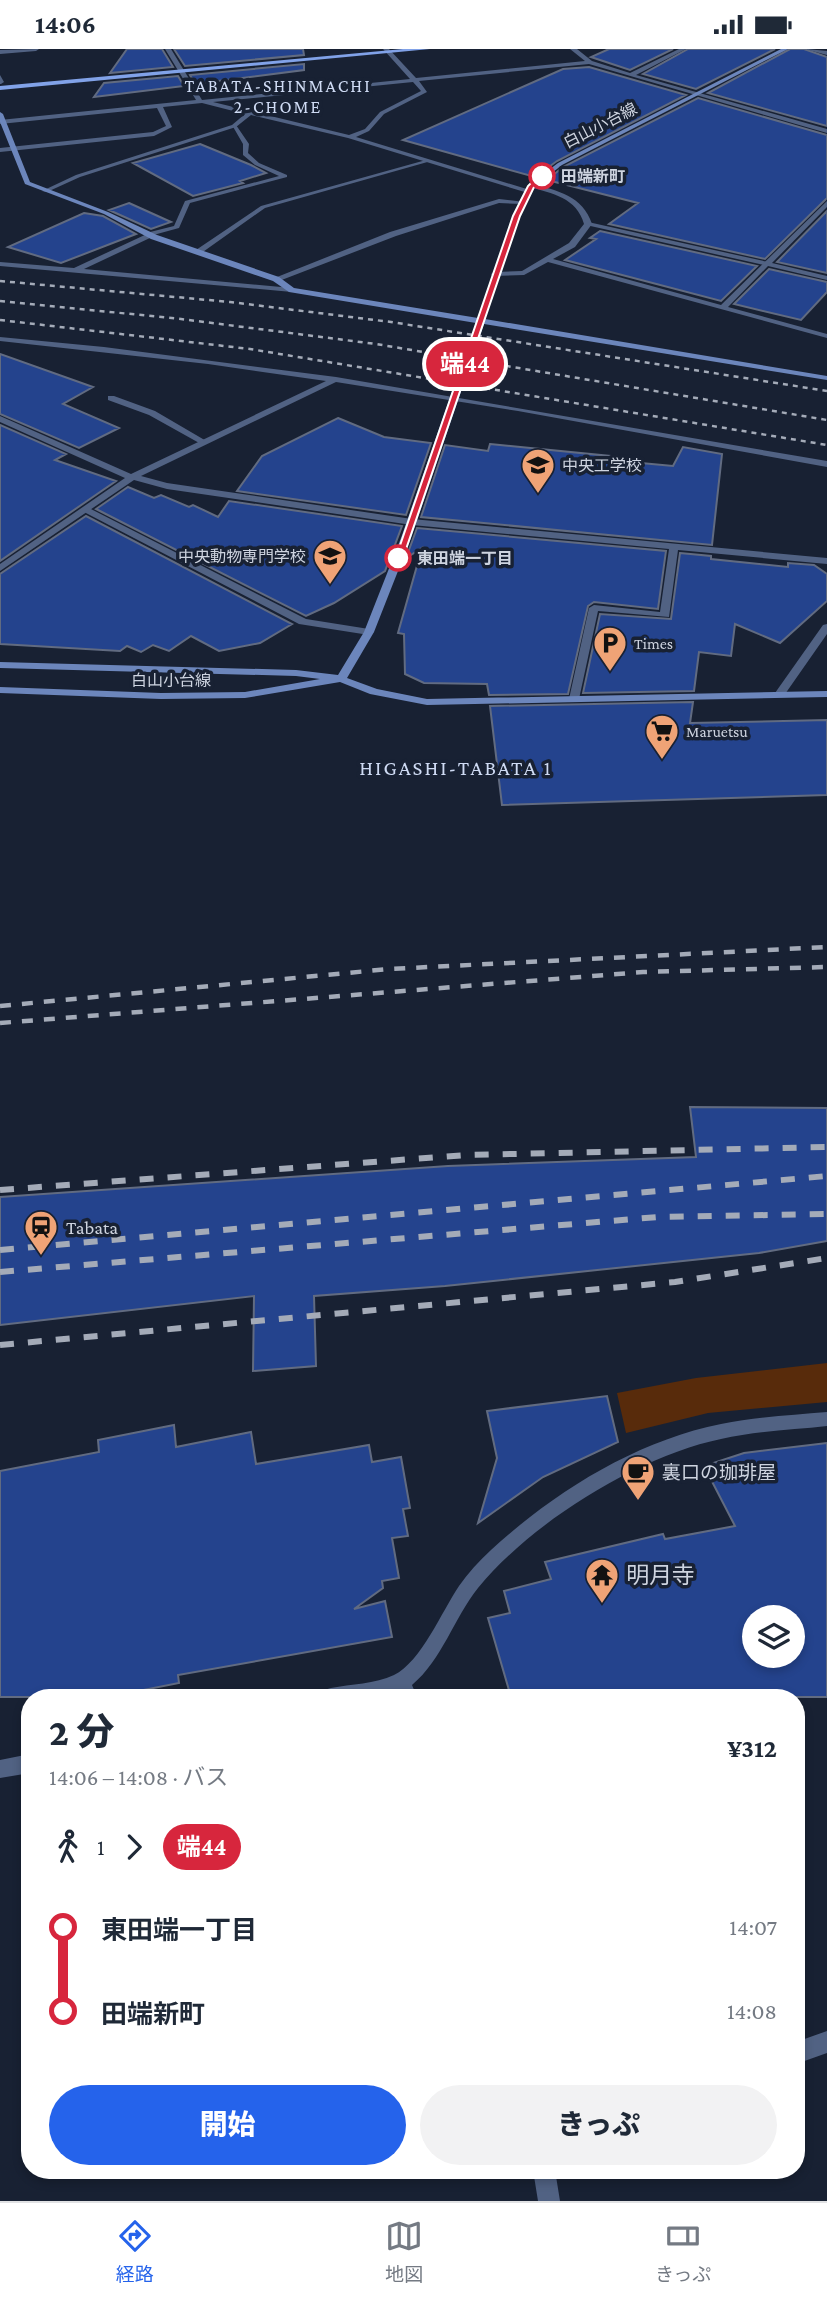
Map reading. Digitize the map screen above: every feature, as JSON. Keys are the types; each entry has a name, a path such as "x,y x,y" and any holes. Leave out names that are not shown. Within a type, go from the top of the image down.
{"main road":[{"path":"179,68 352,49"},
{"path":"0,82 426,49"},
{"name":"白山小台線","path":"0,691 161,696 245,695 341,679 369,632 412,522 495,274 522,202 530,189 560,164 785,49"},
{"path":"0,114 24,179 45,191 100,210 149,235 276,279 292,290 827,379"},
{"name":"白山小台線","path":"0,665 247,670 341,679"},
{"path":"341,679 374,692 427,702 827,694"}],"street":[{"path":"0,52 36,49"},
{"path":"168,49 200,101 350,137 530,189 552,190 577,203 587,213 589,224 572,245 524,273 495,274"},
{"path":"573,49 590,62 827,131"},
{"path":"631,75 683,49"},
{"path":"810,49 827,53"},
{"path":"350,137 367,130 383,113 425,91 388,51"},
{"path":"1,122 590,62"},
{"path":"0,150 154,134 169,127 159,106"},
{"path":"45,191 78,176 234,125 251,112"},
{"path":"76,270 149,235 177,227 187,202 285,176 257,164 245,154 246,143 234,125"},
{"path":"197,252 263,207 428,161"},
{"path":"276,279 393,234 499,201 522,202"},
{"path":"722,308 738,297 827,203"},
{"path":"589,224 827,278"},
{"path":"548,260 827,336"},
{"path":"0,264 292,290"},
{"path":"0,339 337,378 827,464"},
{"path":"0,568 132,477 337,378"},
{"path":"111,398 152,414 204,442"},
{"path":"0,419 132,477 167,486 412,522 827,561"},
{"path":"87,510 303,622 369,632"},
{"path":"574,699 594,608 665,615 674,546"},
{"path":"779,695 827,627"},
{"path":"406,1689 473,1581 524,1533 616,1469 671,1446 720,1431 827,1419"},
{"path":"0,1769 21,1765"},
{"path":"805,2050 827,2042"},
{"path":"545,2179 549,2201"}],"shaded area":[{"path":"827,1363 827,1402 708,1413 626,1433 617,1393 696,1378"}],"building":[{"path":"127,49 162,49 173,67 110,73"},
{"path":"174,49 303,49 304,55 185,66"},
{"path":"609,49 673,49 630,70 591,57"},
{"path":"688,49 775,49 696,89 643,74"},
{"path":"790,49 804,49 827,57 827,126 708,93"},
{"path":"304,64 304,70 195,84 190,75"},
{"path":"589,67 686,95 557,161 535,177 403,140 563,69"},
{"path":"178,76 184,86 94,97 104,83"},
{"path":"698,98 827,135 827,198 765,259 609,224 638,203 547,180 563,167"},
{"path":"200,144 266,173 240,181 243,183 193,196 133,163"},
{"path":"129,203 171,222 151,229 109,210"},
{"path":"827,211 827,273 777,262"},
{"path":"84,213 103,216 136,234 61,263 8,247"},
{"path":"600,231 757,266 721,301 565,260 596,239 590,238"},
{"path":"769,269 827,282 827,292 801,320 734,304"},
{"path":"0,354 93,387 63,404 119,428 79,448 0,414"},
{"path":"338,418 384,437 431,443 406,515 237,491 262,456"},
{"path":"0,425 66,454 55,460 116,481 0,561"},
{"path":"490,444 610,456 609,460 673,466 683,447 722,454 712,545 421,517 445,445 488,451"},
{"path":"128,487 154,498 161,495 189,507 193,505 218,517 229,501 402,526 385,571 334,603 306,616 96,509"},
{"path":"86,516 292,624 260,643 219,651 191,636 169,651 153,645 141,652 127,646 120,651 0,644 0,574"},
{"path":"417,528 666,551 658,609 594,602 588,606 568,694 489,695 487,684 424,683 405,674 404,634 398,633 422,548 406,558"},
{"path":"680,553 788,567 788,563 814,565 827,574 827,601 780,643 735,624 731,656 699,652 694,691 583,693 600,614 671,619"},
{"name":"Maruetsu","path":"693,702 690,723 827,720 827,795 502,805 490,706"},
{"path":"690,1107 827,1108 827,1241 759,1253 445,1286 314,1296 316,1366 253,1371 254,1296 0,1325 0,1197 448,1166 696,1157"},
{"path":"607,1396 618,1442 543,1477 478,1523 497,1458 487,1411"},
{"path":"174,1425 176,1447 251,1432 256,1464 369,1445 372,1462 401,1457 410,1508 403,1509 408,1536 392,1538 399,1578 382,1581 383,1588 354,1609 385,1601 392,1637 178,1675 179,1683 149,1689 21,1689 21,1697 0,1697 0,1471 99,1452 98,1440"},
{"path":"827,1443 827,1697 805,1697 805,1689 509,1689 488,1618 510,1613 504,1591 551,1579 545,1562 663,1534 665,1539 735,1526 704,1466 744,1453"}],"railway":[{"path":"0,281 230,302 391,322 827,391"},
{"path":"0,301 181,319 376,344 827,420"},
{"path":"0,320 250,349 827,445"},
{"path":"0,1006 389,969 827,947"},
{"path":"0,1023 643,972 827,967"},
{"path":"0,1190 466,1155 827,1147"},
{"path":"0,1250 827,1176"},
{"path":"0,1272 658,1217 827,1214"},
{"path":"0,1345 675,1282 827,1258"}],"bus line":[{"name":"端44","path":"398,558 516,216 531,186 542,176"}],"place":[{"name":"田端新町","path":"542,176"},
{"name":"中央工学校","path":"538,495"},
{"name":"東田端一丁目","path":"398,558"},
{"name":"中央動物専門学校","path":"330,586"},
{"name":"Times","path":"610,673"},
{"name":"Maruetsu","path":"662,761"},
{"name":"Tabata","path":"41,1257"},
{"name":"裏口の珈琲屋","path":"638,1502"},
{"name":"明月寺","path":"602,1605"}],"district":[{"name":"TABATA-SHINMACHI 2-CHOME","path":"278,96"},
{"name":"HIGASHI-TABATA 1","path":"456,768"}]}
